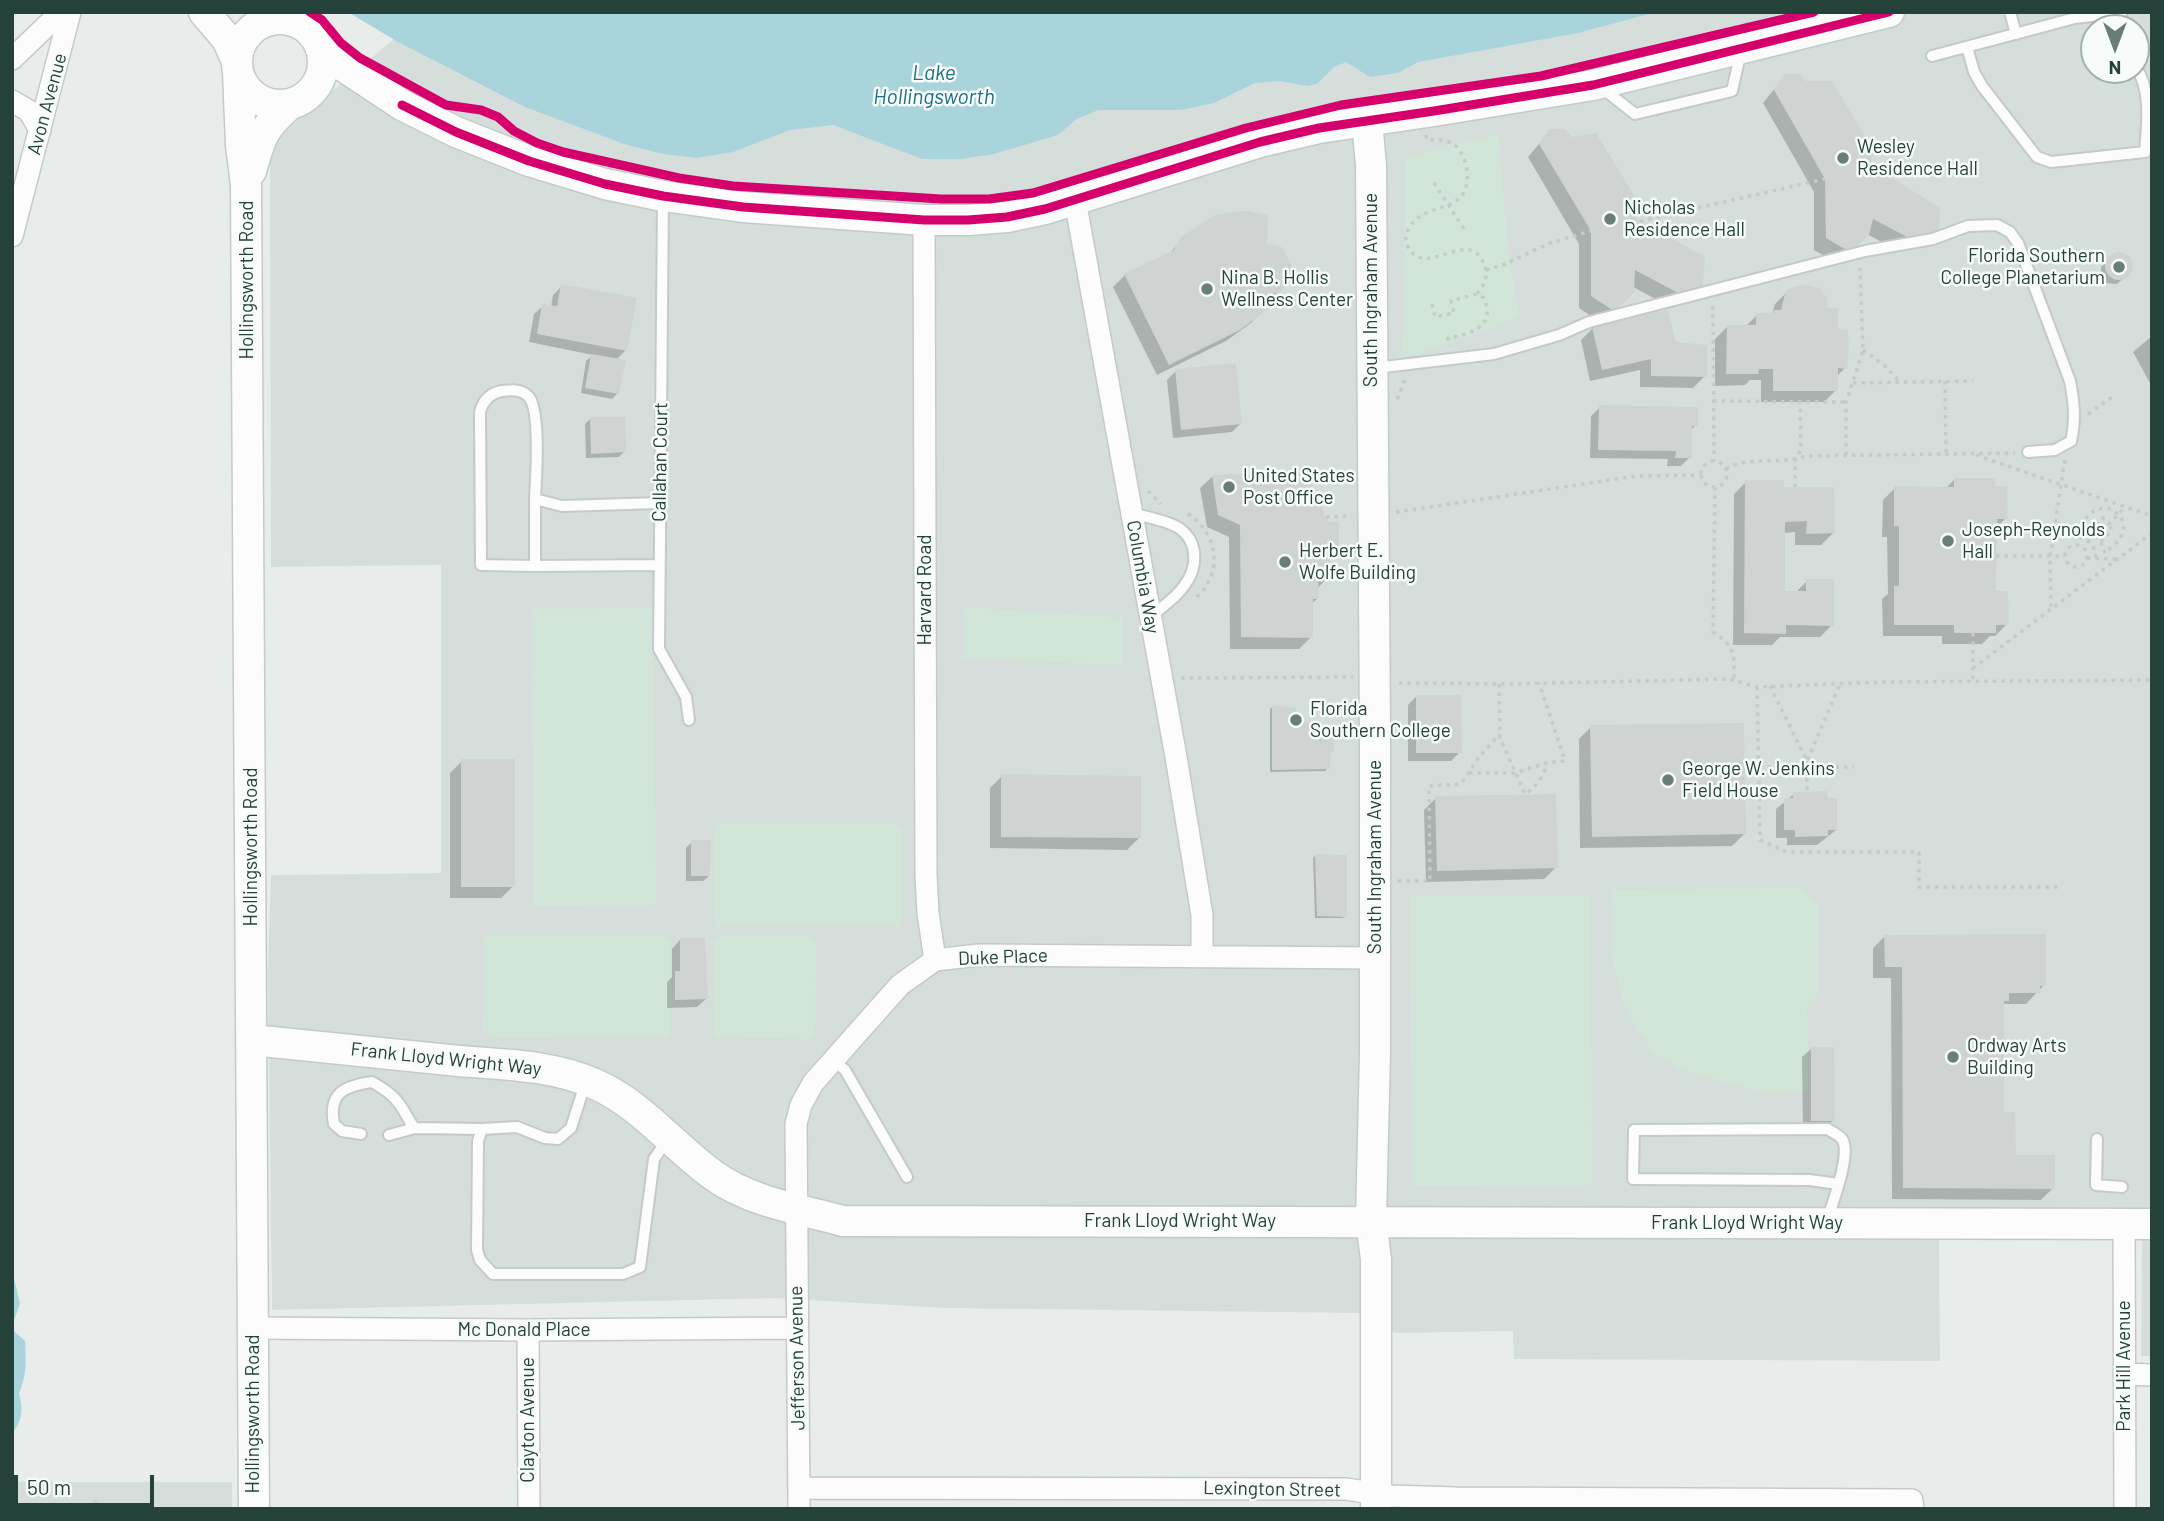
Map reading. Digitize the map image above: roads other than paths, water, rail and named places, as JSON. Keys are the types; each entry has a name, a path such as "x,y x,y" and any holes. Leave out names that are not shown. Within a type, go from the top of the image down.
{"street":[{"path":"12,59 61,12"},
{"name":"Avon Avenue","path":"12,236 70,12"},
{"path":"204,12 227,39 242,82 257,99 279,105 327,89 348,89 402,105"},
{"path":"322,52 402,105 456,132 529,161 605,184 663,196 743,207 924,220 1007,216 1075,200 1260,142 1319,128 1597,84 1889,12"},
{"path":"237,66 239,50 259,16 282,19 303,26 318,42 322,52 321,74 300,99"},
{"name":"Hollingsworth Road","path":"237,66 246,185 254,1509"},
{"name":"Hollingsworth Road","path":"246,185 262,134 272,120 300,99"},
{"path":"12,101 29,111 40,130"},
{"name":"South Ingraham Avenue","path":"1367,121 1371,165 1374,958 1371,1222 1376,1259 1376,1501"},
{"name":"Columbia Way","path":"1075,200 1202,915 1202,956"},
{"name":"Harvard Road","path":"924,220 926,875 935,960"},
{"name":"Duke Place","path":"796,1208 796,1124 801,1105 813,1083 900,985 935,960 979,956 1374,958"},
{"name":"Frank Lloyd Wright Way","path":"253,1040 507,1063 554,1070 596,1084 632,1107 714,1176 748,1196 843,1221 2138,1224"},
{"name":"Jefferson Avenue","path":"796,1208 799,1498"},
{"name":"Park Hill Avenue","path":"2125,1509 2124,1374 2138,1224"},
{"name":"Mc Donald Place","path":"253,1328 796,1328"},
{"name":"Clayton Avenue","path":"528,1330 529,1509"},
{"path":"2124,1374 2152,1375"},
{"name":"Lexington Street","path":"799,1498 1333,1489 1376,1501 1391,1496 1913,1504"}],"lane":[{"path":"2010,12 2016,34"},
{"path":"1932,57 2080,17"},
{"path":"1966,47 1982,86 2037,157 2051,162 2145,152 2146,97 2142,84"},
{"path":"1597,84 1635,114 1720,94 1731,91 1742,48"},
{"name":"Callahan Court","path":"663,196 659,649 686,697 689,720"},
{"path":"1372,369 1494,354 1559,335 1589,322 1713,289 1860,252 1933,239 1968,226 1997,225 2010,232 2018,243 2070,381 2075,423 2071,441 2054,450 2028,452"},
{"path":"535,566 537,456 534,408 529,396 518,390 498,392 484,401 480,412 481,565 535,566 659,565"},
{"path":"535,499 562,506 659,503"},
{"path":"1131,513 1177,526 1190,537 1195,551 1194,569 1184,587 1150,617"},
{"path":"833,1060 845,1070 907,1177"},
{"path":"389,1135 415,1128 517,1127 545,1138 558,1139 571,1128 586,1081"},
{"path":"361,1134 342,1131 334,1124 333,1103 337,1095 347,1088 372,1082 387,1091 401,1106 415,1128"},
{"path":"482,1129 478,1140 477,1250 480,1260 493,1274 624,1274 640,1267 654,1159 669,1138"},
{"path":"1826,1223 1839,1184 1846,1151 1842,1139 1828,1129 1634,1130 1633,1180 1810,1180 1839,1184"},
{"path":"2097,1139 2096,1185 2122,1186"}],"water":[{"name":"Lake Hollingsworth","path":"348,12 1656,12 1578,33 1418,62 1398,73 1370,77 1346,62 1334,67 1317,84 1307,86 1280,81 1255,83 1214,103 1181,110 1098,110 1075,120 1058,135 994,154 960,159 922,159 833,125 790,130 733,152 697,158 663,154 627,145 525,107 398,42"},
{"path":"12,1269 20,1304 14,1320 14,1331 25,1341 26,1361 19,1393 21,1414 12,1433"}],"place":[{"name":"Wesley Residence Hall","path":"1843,158"},
{"name":"Nicholas Residence Hall","path":"1610,219"},
{"name":"Florida Southern College Planetarium","path":"2119,267"},
{"name":"Nina B. Hollis Wellness Center","path":"1207,289"},
{"name":"United States Post Office","path":"1229,487"},
{"name":"Joseph-Reynolds Hall","path":"1948,541"},
{"name":"Herbert E. Wolfe Building","path":"1285,562"},
{"name":"Florida Southern College","path":"1296,720"},
{"name":"George W. Jenkins Field House","path":"1668,780"},
{"name":"Ordway Arts Building","path":"1953,1057"}]}
